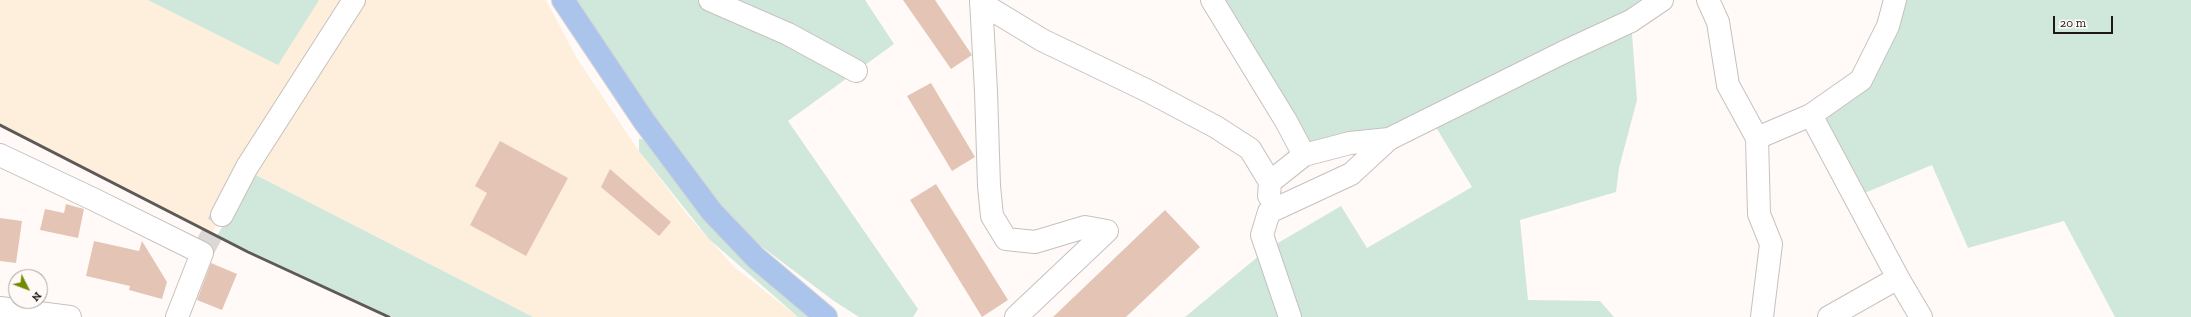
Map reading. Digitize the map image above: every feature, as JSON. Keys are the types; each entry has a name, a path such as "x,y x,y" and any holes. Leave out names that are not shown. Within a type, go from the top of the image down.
{"main road":[{"path":"565,1 644,121 712,212 756,258 826,317"}],"street":[{"path":"222,215 247,167 354,0"},
{"path":"710,0 788,34 856,71"},
{"path":"1212,0 1286,121 1304,155"},
{"path":"1269,212 1351,174 1389,139 1564,52 1631,21 1662,0"},
{"path":"1708,0 1718,22 1728,85 1757,138 1759,214 1771,244 1762,317"},
{"path":"1757,138 1812,115 1861,80 1888,26 1895,0"},
{"path":"981,2 1042,40 1148,91 1216,127 1250,149 1270,182 1269,212 1262,235 1290,317"},
{"path":"981,2 986,92 988,186 992,216 1006,239 1035,242 1085,227 1107,232 1016,317"},
{"path":"1812,115 1898,278 1921,317"},
{"path":"1270,182 1304,155 1350,143 1389,139"},
{"path":"0,155 202,253 177,317"},
{"path":"1829,317 1898,278"},
{"path":"0,308 43,315 70,317"}],"shaded area":[{"path":"0,0 546,0 576,57 634,144 686,213 734,267 798,317 533,317 252,173 247,168 212,233 0,125"}],"green space":[{"path":"148,0 319,0 278,65"},
{"path":"567,0 865,0 894,44 788,121 918,309 913,317 859,317 834,301 709,207"},
{"path":"1212,0 1662,0 1631,21 1637,100 1619,168 1616,192 1520,220 1528,300 1600,301 1614,317 1185,317 1266,250 1341,206 1367,248 1472,187 1431,119 1304,155"},
{"path":"1895,0 2191,0 2191,317 2115,317 2064,221 1968,248 1932,165 1855,197 1811,115 1861,80"},
{"path":"639,139 642,139 647,144 707,218 815,317 798,317 709,239 639,151"},
{"path":"252,173 533,317 392,317 217,236"}],"building":[{"path":"903,0 935,0 972,55 951,69"},
{"path":"931,83 975,157 952,171 907,96"},
{"path":"500,141 568,178 526,256 470,225 487,193 475,186"},
{"path":"610,169 671,222 659,236 601,187"},
{"path":"936,184 1008,300 982,317 910,200"},
{"path":"66,204 84,209 78,238 40,230 45,209 64,213"},
{"path":"1165,210 1200,247 1126,317 1053,317"},
{"path":"0,218 22,221 16,263 0,261"},
{"path":"94,241 139,251 142,241 167,282 162,299 129,290 130,286 86,276"},
{"path":"211,263 237,274 222,310 197,300"}],"tunnel":[{"path":"202,253 222,215"}],"railway":[{"path":"0,125 248,252 389,317"}]}
